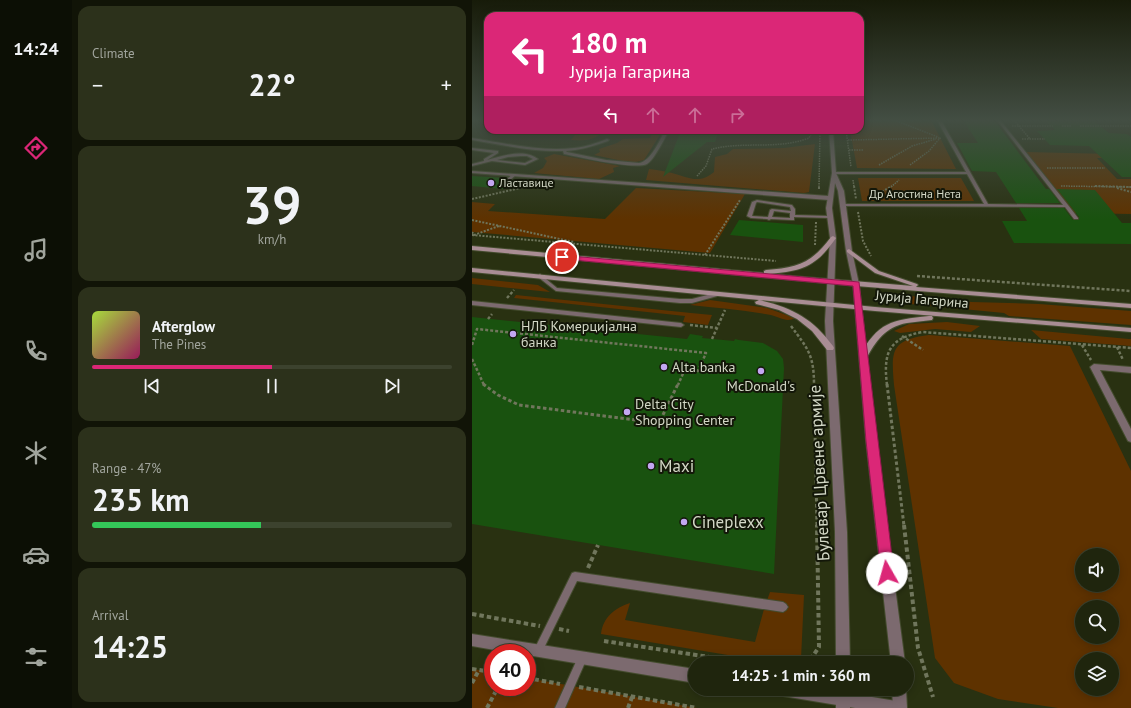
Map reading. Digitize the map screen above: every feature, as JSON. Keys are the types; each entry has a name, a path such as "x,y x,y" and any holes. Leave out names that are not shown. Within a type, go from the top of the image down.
{"main road":[{"path":"743,274 782,271 805,266 822,254 833,238"},
{"name":"Јурија Гагарина","path":"472,248 832,282 1131,306"},
{"path":"849,251 869,267 887,277 947,291"},
{"name":"Јурија Гагарина","path":"472,270 859,308 1131,330"},
{"path":"735,295 775,306 798,315 810,323 830,348"},
{"path":"863,358 874,338 890,325 915,319 952,316"}],"street":[{"path":"832,282 833,238 829,198 834,173 833,153"},
{"path":"472,172 512,177 829,198"},
{"path":"834,173 841,190 849,251 856,284 897,656"},
{"name":"Булевар Црвене армије","path":"832,282 829,304 830,348 841,532 843,656"},
{"path":"1094,367 1131,370"},
{"path":"1094,367 1131,438"},
{"path":"472,640 688,675"},
{"path":"830,696 896,708"},
{"path":"899,696 900,708"}],"lane":[{"path":"482,162 495,153"},
{"path":"565,153 631,164 642,164 649,159 653,153"},
{"name":"Др Агостина Нета","path":"958,153 986,205"},
{"path":"1025,153 1076,218"},
{"path":"472,165 503,156 533,156 536,159 521,165 492,160"},
{"name":"Др Агостина Нета","path":"834,173 969,173"},
{"path":"754,202 788,204 791,206 793,214 790,220 769,219 749,216 754,202"},
{"name":"Др Агостина Нета","path":"843,204 1067,206"},
{"path":"769,219 772,210 793,214 830,217"},
{"path":"540,276 556,289 680,302 692,301 719,294"},
{"path":"472,303 682,325"},
{"path":"538,651 575,576 783,607"},
{"path":"560,708 582,658"}],"path":[{"path":"697,176 707,167 709,153"},
{"path":"878,166 900,153"},
{"path":"1037,168 1105,168"},
{"path":"472,199 541,184"},
{"path":"1050,186 1131,187"},
{"path":"1113,186 1131,192"},
{"path":"705,255 744,192"},
{"path":"472,220 585,244"},
{"path":"473,234 500,226"},
{"path":"473,234 782,261"},
{"path":"914,276 1131,291"},
{"path":"712,339 725,310"},
{"path":"682,325 717,328"},
{"path":"791,326 809,350 814,364 818,647 813,656"},
{"path":"472,345 477,329 706,353 698,371 685,369 659,424 519,406 493,392 482,383 472,359"},
{"path":"933,697 918,648 886,378 886,356 891,344 902,336 911,333 930,332 1131,348"},
{"path":"902,336 923,350"},
{"path":"1082,345 1094,367"},
{"path":"472,614 550,628"},
{"path":"604,641 703,656"},
{"path":"472,669 484,671"},
{"path":"472,683 479,670"},
{"path":"536,679 570,686 697,708"},
{"path":"487,708 493,696"},
{"path":"628,708 632,697"}],"shaded area":[{"path":"598,153 648,153 644,160 632,163 594,155"},
{"path":"814,153 809,192 804,193 646,180 649,169 693,179 703,178 714,172 715,157 727,154"},
{"path":"854,153 948,153 956,169 857,168"},
{"path":"1027,153 1112,154 1116,158 1097,158 1117,179 1131,179 1131,214 1075,213"},
{"path":"554,154 620,166 613,168 614,172 599,179 534,173 543,168 547,161 544,158"},
{"path":"858,178 961,178 974,201 862,201"},
{"path":"636,188 745,194 710,253 472,232 472,202 495,204 488,211 605,219"},
{"path":"472,278 538,285 550,292 472,284"},
{"path":"880,293 972,302 1039,304 1131,311 1131,325 1009,316 1004,313 880,301"},
{"path":"516,295 712,315 708,325 683,322 685,316 514,298"},
{"path":"710,300 767,308 795,318 786,320 761,313 690,305"},
{"path":"947,322 980,326 971,332 935,329 900,333 894,331 909,324"},
{"path":"1031,330 1131,339 1131,346 1041,339"},
{"path":"929,335 1070,346 1131,471 1131,708 1058,708 998,699 954,683 935,658 894,385 894,355 900,344 907,340"},
{"path":"770,592 804,595 801,656 734,656 601,634 607,618 619,608 630,603 625,620 755,642"},
{"path":"472,669 484,671 484,696 536,696 536,680 697,708 472,708"}],"building":[{"path":"672,153 693,153 663,177"},
{"path":"962,153 1019,153 1046,189 1049,189 1060,203 1016,203 996,172 972,171"},
{"path":"1096,153 1131,153 1131,177 1122,177"},
{"name":"Ластавице","path":"472,176 506,178 508,182 516,179 503,189 472,186"},
{"path":"1057,189 1095,190 1122,223 1131,223 1131,244 1014,243 1002,221 1027,221 1019,208 1064,208 1073,220 1079,220 1079,217"},
{"path":"739,220 803,225 803,242 730,235"},
{"name":"Delta City Shopping Center","path":"472,317 687,339 690,334 703,336 702,338 734,341 735,339 763,343 777,351 783,359 784,368 774,574 472,524"}],"place":[{"name":"Ластавице","path":"491,183"},
{"name":"НЛБ Комерцијална банка","path":"513,334"},
{"name":"Alta banka","path":"664,367"},
{"name":"McDonald's","path":"761,371"},
{"name":"Delta City Shopping Center","path":"627,412"},
{"name":"Maxi","path":"651,466"},
{"name":"Cineplexx","path":"684,522"}],"route":[{"path":"562,257 856,284 887,573"}]}
